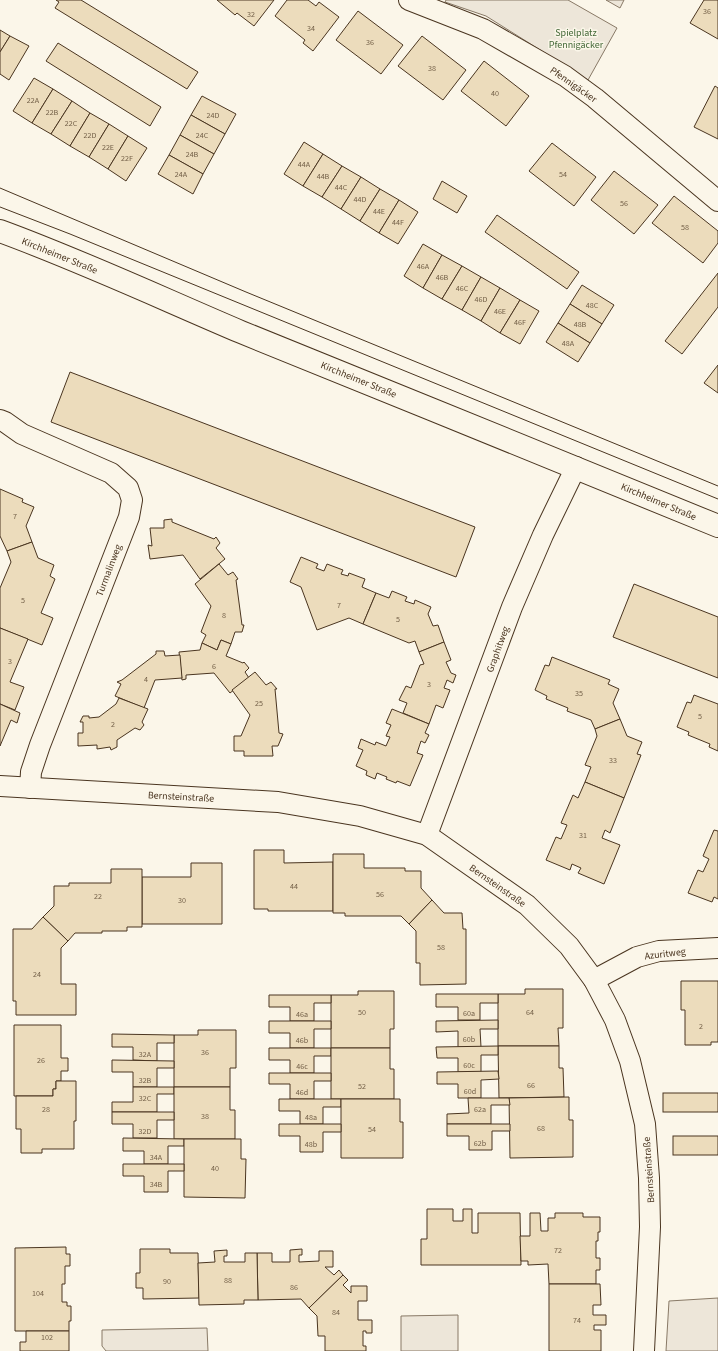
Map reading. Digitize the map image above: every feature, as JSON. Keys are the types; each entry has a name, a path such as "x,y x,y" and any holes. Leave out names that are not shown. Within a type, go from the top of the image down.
{"main road":[{"name":"Kirchheimer Straße","path":"0,231 718,526"}],"street":[{"name":"Pfennigäcker","path":"409,0 483,29 566,76 595,98 718,201"},
{"name":"Turmalinweg","path":"0,420 22,434 111,473 128,488 132,500 129,516 40,744 31,772 30,788"},
{"name":"Graphitweg","path":"427,835 512,607 543,535 576,467"},
{"name":"Bernsteinstraße","path":"0,786 278,802 360,816 427,835 527,905 569,946 594,980 615,1020 630,1061 644,1124 649,1178 650,1226 644,1351"},
{"name":"Azuritweg","path":"594,980 637,957 659,952 718,948"}],"green space":[{"name":"Spielplatz Pfennigäcker","path":"446,0 568,0 617,28 588,80 486,16 445,2"},
{"path":"606,0 624,0 620,8"},
{"path":"718,1298 718,1351 666,1351 669,1301"},
{"path":"458,1315 458,1351 401,1351 401,1316"},
{"path":"207,1328 208,1351 106,1351 102,1346 102,1330"}],"building":[{"path":"56,0 81,0 198,72 187,89 55,8 59,2"},
{"path":"217,0 274,0 254,26 237,13 235,15"},
{"path":"287,0 308,0 316,6 319,2 339,17 313,51 303,43 305,40 275,16"},
{"path":"704,0 718,0 718,39 690,23"},
{"path":"358,11 403,45 381,74 336,40"},
{"path":"0,30 10,36 0,52"},
{"path":"10,36 29,46 9,80 0,74 0,52"},
{"path":"422,36 466,70 443,100 398,66"},
{"path":"58,43 161,107 150,126 46,61"},
{"path":"484,61 529,96 506,126 461,91"},
{"path":"34,78 53,89 32,123 13,111"},
{"path":"715,86 718,88 718,139 694,127"},
{"path":"53,89 72,101 51,134 32,123"},
{"path":"202,96 236,114 225,134 191,115"},
{"path":"72,101 90,113 70,146 51,134"},
{"path":"90,113 109,124 89,157 70,146"},
{"path":"191,115 225,134 214,154 180,135"},
{"path":"109,124 128,136 108,169 89,157"},
{"path":"180,135 214,154 203,174 169,155"},
{"path":"128,136 147,148 126,181 108,169"},
{"path":"304,142 323,154 303,186 284,174"},
{"path":"552,143 596,177 574,206 529,171"},
{"path":"323,154 342,166 322,197 303,186"},
{"path":"169,155 203,174 193,194 158,174"},
{"path":"342,166 361,177 341,209 322,197"},
{"path":"614,171 658,205 634,234 591,200"},
{"path":"361,177 380,189 360,221 341,209"},
{"path":"442,181 467,196 457,213 433,199"},
{"path":"380,189 399,200 379,233 360,221"},
{"path":"674,196 718,231 718,243 703,263 652,223"},
{"path":"399,200 418,212 398,244 379,233"},
{"path":"497,215 579,272 567,289 485,232"},
{"path":"423,244 442,255 423,288 404,276"},
{"path":"442,255 462,266 442,299 423,288"},
{"path":"462,266 481,277 462,310 442,299"},
{"path":"718,273 718,307 682,354 665,341"},
{"path":"481,277 500,288 481,321 462,310"},
{"path":"582,285 614,305 602,324 570,304"},
{"path":"500,288 520,300 500,333 481,321"},
{"path":"520,300 539,311 520,344 500,333"},
{"path":"570,304 602,324 590,343 558,323"},
{"path":"558,323 590,343 578,362 546,342"},
{"path":"718,365 718,393 704,383"},
{"path":"70,372 475,527 456,577 51,422"},
{"path":"0,489 23,499 22,502 34,507 26,526 32,542 7,551 0,536"},
{"path":"172,519 172,522 214,539 216,537 220,543 216,548 225,559 200,579 183,555 150,559 148,545 152,546 150,528 164,528 164,520"},
{"path":"32,542 38,558 54,565 50,576 55,579 41,613 53,618 42,645 0,628 0,588 11,562 7,551"},
{"path":"301,557 318,564 316,568 324,571 327,564 343,570 341,574 348,576 349,573 365,579 362,587 376,593 363,624 349,618 317,630 301,587 290,582"},
{"path":"219,564 228,575 233,572 238,579 236,580 242,625 244,625 242,632 235,632 231,644 221,640 217,650 202,643 206,635 201,632 211,606 195,584"},
{"path":"634,584 718,617 718,678 613,637"},
{"path":"392,591 407,597 405,601 414,604 415,600 431,607 428,614 433,626 438,625 444,642 419,652 415,641 409,643 363,624 376,593 389,598"},
{"path":"0,628 28,639 10,682 24,687 15,710 0,704"},
{"path":"221,640 231,644 226,656 243,663 244,662 249,668 245,672 249,678 230,693 214,673 186,675 186,679 182,680 179,652 200,650 202,643 217,650"},
{"path":"444,642 451,660 446,662 451,673 456,675 453,683 447,680 444,688 450,690 443,708 436,705 429,724 403,713 407,703 399,700 406,686 411,688 420,665 424,664 419,652"},
{"path":"156,651 164,651 165,656 180,655 182,678 155,680 144,708 115,696 121,684 117,682 122,680 156,654"},
{"path":"552,657 610,680 608,684 619,689 613,703 620,719 595,729 591,720 567,711 568,708 546,699 547,696 535,690 545,665 549,666"},
{"path":"255,672 266,685 271,682 277,689 275,689 279,733 283,734 278,746 272,746 273,756 244,756 244,751 234,751 234,736 241,736 250,715 232,690"},
{"path":"694,695 718,704 718,751 709,747 710,744 688,735 689,732 677,727 687,702 691,703"},
{"path":"119,698 148,709 142,722 144,725 140,730 135,728 117,740 117,747 111,750 110,747 97,749 97,745 78,746 78,733 83,733 83,722 80,722 83,716 89,716 89,718 99,717 116,704"},
{"path":"0,704 20,713 17,723 11,720 0,746"},
{"path":"392,709 429,724 425,733 429,735 425,743 421,741 417,753 423,755 410,786 397,781 396,783 377,773 375,779 366,775 367,771 356,766 363,750 358,748 361,739 375,745 376,742 386,746 390,737 386,736 391,725 386,723"},
{"path":"620,719 627,736 642,742 637,754 641,755 624,798 585,782 591,767 585,765 597,736 595,729"},
{"path":"585,782 624,798 610,833 605,830 602,838 620,845 604,884 578,873 581,868 572,864 570,870 546,860 556,837 561,839 567,825 561,823 573,795 578,798"},
{"path":"714,830 718,831 718,899 714,897 712,902 688,893 698,870 703,872 709,859 703,856"},
{"path":"254,850 284,850 284,863 333,862 333,911 268,911 268,909 254,909"},
{"path":"333,854 364,854 364,868 405,868 405,871 421,871 421,888 432,900 409,924 401,916 345,916 345,913 333,913"},
{"path":"191,863 222,863 222,924 142,924 142,877 191,877"},
{"path":"111,869 142,869 142,927 127,927 127,931 75,933 68,941 43,917 54,906 54,886 69,886 69,883 111,883"},
{"path":"432,900 444,913 462,913 463,929 466,929 466,984 420,985 420,963 416,963 416,931 409,924"},
{"path":"43,917 68,941 61,948 61,984 76,984 76,1015 16,1015 16,1001 13,1001 13,929 32,929"},
{"path":"681,981 718,981 718,1042 711,1042 711,1045 685,1045 685,1010 681,1010"},
{"path":"525,989 563,989 563,1028 558,1028 559,1046 498,1046 498,994 525,994"},
{"path":"358,991 394,991 394,1029 390,1029 390,1048 331,1048 331,995 358,995"},
{"path":"436,994 498,994 498,1003 480,1003 480,1020 458,1020 458,1007 436,1007"},
{"path":"269,995 331,995 331,1003 314,1003 314,1021 290,1021 290,1007 269,1007"},
{"path":"498,1020 498,1029 480,1029 481,1047 458,1047 458,1031 436,1032 436,1021"},
{"path":"269,1021 331,1021 331,1029 314,1029 314,1048 290,1048 290,1033 269,1033"},
{"path":"14,1025 61,1025 61,1058 68,1058 68,1071 61,1071 61,1081 56,1081 56,1089 53,1089 53,1096 14,1096"},
{"path":"198,1030 236,1030 236,1068 230,1068 230,1087 174,1087 174,1035 198,1035"},
{"path":"112,1034 174,1035 174,1043 157,1043 157,1061 133,1060 133,1047 112,1047"},
{"path":"498,1046 559,1046 559,1068 563,1068 564,1097 499,1098"},
{"path":"498,1046 498,1055 481,1055 481,1072 458,1072 458,1058 437,1058 436,1047"},
{"path":"269,1048 331,1048 331,1056 314,1056 314,1073 290,1073 290,1060 269,1060"},
{"path":"331,1048 390,1048 390,1069 394,1069 394,1099 331,1099"},
{"path":"112,1060 174,1061 174,1068 157,1068 157,1087 133,1087 133,1072 112,1072"},
{"path":"498,1071 499,1079 481,1080 481,1098 458,1098 458,1084 437,1084 437,1072"},
{"path":"269,1073 331,1073 331,1081 314,1081 314,1099 290,1099 290,1084 269,1084"},
{"path":"56,1081 76,1081 74,1149 42,1149 42,1153 21,1153 21,1129 16,1129 16,1096 53,1096 53,1089 56,1089"},
{"path":"133,1087 174,1087 174,1094 157,1094 157,1112 112,1112 112,1102 133,1102"},
{"path":"174,1087 230,1087 230,1110 235,1110 235,1139 174,1139"},
{"path":"663,1093 718,1093 718,1112 663,1112"},
{"path":"569,1097 569,1120 573,1120 573,1157 510,1158 509,1098"},
{"path":"468,1098 509,1098 510,1105 491,1105 491,1124 447,1124 447,1114 469,1113"},
{"path":"279,1099 341,1099 341,1107 323,1107 323,1124 300,1124 300,1111 279,1111"},
{"path":"341,1099 400,1099 400,1122 403,1122 403,1158 341,1158"},
{"path":"112,1112 174,1112 174,1120 157,1120 157,1138 133,1138 133,1124 112,1124"},
{"path":"279,1124 341,1124 341,1132 323,1132 323,1152 300,1152 300,1136 279,1136"},
{"path":"447,1124 510,1124 510,1131 492,1131 492,1150 469,1150 469,1136 447,1136"},
{"path":"673,1136 718,1136 718,1155 673,1155"},
{"path":"123,1138 184,1139 184,1146 168,1146 168,1164 144,1164 144,1151 123,1151"},
{"path":"184,1139 241,1139 241,1159 246,1159 245,1198 184,1197"},
{"path":"123,1164 184,1164 184,1171 168,1171 168,1192 144,1192 144,1176 123,1176"},
{"path":"427,1209 453,1209 453,1221 463,1221 463,1209 472,1209 472,1233 478,1233 478,1213 520,1213 521,1265 421,1265 421,1239 427,1239"},
{"path":"530,1213 540,1213 541,1231 548,1231 548,1218 555,1218 555,1213 583,1213 583,1217 600,1217 600,1232 598,1232 598,1241 596,1241 596,1258 600,1258 600,1270 596,1270 596,1284 549,1284 548,1264 528,1265 528,1261 521,1261 520,1236 530,1236"},
{"path":"66,1247 66,1254 70,1254 70,1266 65,1266 65,1284 62,1284 62,1302 67,1302 67,1306 71,1306 69,1331 15,1331 15,1248"},
{"path":"140,1249 170,1249 170,1253 198,1253 199,1298 143,1299 143,1288 136,1288 136,1273 140,1273"},
{"path":"302,1249 302,1255 299,1255 299,1262 319,1261 319,1251 333,1251 333,1267 325,1267 334,1275 339,1270 343,1275 309,1308 301,1299 258,1300 257,1253 272,1253 272,1262 290,1262 290,1250"},
{"path":"227,1250 227,1256 224,1256 224,1262 245,1262 245,1253 257,1253 258,1300 244,1300 244,1304 199,1305 198,1263 215,1262 214,1251"},
{"path":"343,1275 348,1280 343,1285 351,1293 351,1286 367,1286 367,1301 358,1301 358,1320 372,1320 372,1333 366,1333 366,1331 363,1331 363,1346 366,1346 366,1351 325,1351 325,1336 318,1336 317,1316 309,1308"},
{"path":"549,1284 600,1284 601,1305 593,1305 593,1315 606,1315 606,1325 594,1325 594,1330 601,1330 601,1351 549,1351"},
{"path":"26,1331 69,1331 69,1351 20,1351 20,1342 26,1342"}],"tram line":[{"path":"0,188 246,292 718,486"},
{"path":"0,207 70,234 718,499"}]}
